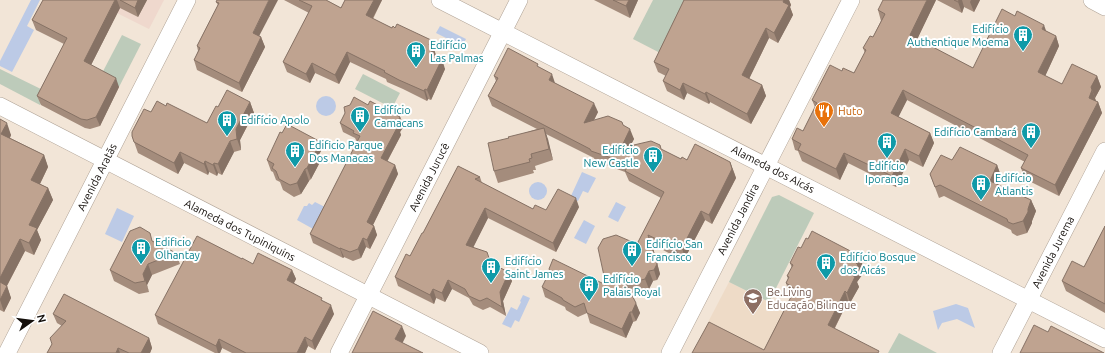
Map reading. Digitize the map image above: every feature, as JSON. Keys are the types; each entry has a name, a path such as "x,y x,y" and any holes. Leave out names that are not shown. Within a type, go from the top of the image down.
{"street":[{"name":"Avenida Aratãs","path":"7,353 187,0"},
{"name":"Alameda dos Aicás","path":"440,0 1105,339"},
{"name":"Avenida Jurucê","path":"339,353 519,0"},
{"name":"Avenida Jandira","path":"670,353 850,0"},
{"path":"1092,0 1105,7"},
{"name":"Alameda dos Tupiniquins","path":"0,106 480,353"},
{"name":"Avenida Jurema","path":"1001,353 1105,150"}],"shaded area":[{"path":"91,0 164,0 149,29"},
{"name":"Be.Living Educação Bilingue","path":"729,282 843,340 754,353 705,328"}],"green space":[{"path":"653,0 688,0 664,55 633,39"},
{"path":"122,35 141,44 119,87 100,77"},
{"path":"0,69 47,92 40,105 0,84"},
{"path":"363,74 400,93 392,108 355,89"},
{"path":"779,195 814,213 769,302 729,282 772,197"},
{"path":"899,333 937,353 888,353"}],"water":[{"path":"31,0 40,0 27,26 34,30 12,72 0,66 0,61"},
{"path":"440,26 466,39 462,46 436,33"},
{"path":"326,96 333,99 336,106 333,113 326,116 319,113 316,106 319,99"},
{"path":"582,172 596,178 588,193 583,191 578,201 570,198"},
{"path":"538,182 544,185 547,191 544,197 538,200 532,197 529,191 532,185"},
{"path":"315,202 325,207 315,230 297,220 304,206 307,206 309,203 312,205"},
{"path":"616,202 626,207 618,222 608,217"},
{"path":"117,208 134,216 122,242 105,234"},
{"path":"584,220 595,226 586,244 574,238"},
{"path":"523,295 530,298 519,322 515,320 511,328 502,324 511,307 517,310"},
{"path":"956,304 968,308 975,328 957,319 942,323 938,330 933,311"}],"building":[{"path":"43,0 115,0 84,61 116,78 96,117 87,120 81,119 37,96 67,38 32,20"},
{"path":"120,0 138,0 135,8"},
{"path":"217,0 269,0 253,33 261,37 239,83 194,60 200,48 197,46 219,3 216,2"},
{"path":"299,0 326,0 341,8 345,0 374,0 366,15 392,28 393,26 395,28 397,24 431,40 429,45 433,48 431,54 442,59 427,90 425,89 424,91 399,80 384,72 385,71 347,52 335,75 312,63 306,74 283,62 312,6"},
{"path":"613,0 629,0 626,6"},
{"path":"684,0 784,0 783,2 789,5 774,33 766,28 742,75 762,85 747,114 706,92 705,94 683,83 680,90 663,81 669,69 654,62"},
{"path":"883,0 927,0 910,35 973,68 1002,9 1015,16 1017,11 1044,25 1042,29 1056,36 1038,72 1062,84 1072,64 1097,76 1091,87 1092,90 1089,98 1098,102 1055,185 1021,168 1028,155 903,90 891,113 930,133 919,156 905,149 892,176 844,153 836,169 798,150 801,144 792,139 797,128 803,131 817,103 812,100 830,65 842,71 843,68 854,73 866,50 863,48 870,36 873,37 885,14 878,10"},
{"path":"508,48 538,64 537,66 552,74 549,80 594,103 584,123 608,116 622,122 623,125 630,129 621,148 651,141 660,145 661,149 681,159 682,157 687,160 695,144 730,162 732,169 709,215 701,211 682,248 674,244 673,247 648,235 657,264 654,270 649,271 645,279 626,284 636,303 622,329 587,313 584,303 575,307 542,287 550,271 549,269 553,259 606,285 598,248 603,239 616,235 637,244 664,192 625,171 629,164 591,151 590,149 488,96 498,78 494,76"},
{"path":"227,90 250,102 236,129 237,139 230,141 218,164 214,163 213,165 205,161 204,164 180,152 174,163 134,142 132,132 144,109 151,112 157,101 166,106 167,103 207,123"},
{"path":"354,97 368,105 370,101 400,117 396,125 398,126 381,158 395,165 367,222 374,226 367,240 363,238 358,249 350,252 340,249 310,234 360,136 353,133 354,131 340,123 345,113 344,107 350,105"},
{"path":"0,119 7,123 1,134 44,155 31,180 48,188 29,225 37,228 29,243 20,239 0,278"},
{"name":"Edificio Parque Dos Manacas","path":"287,124 317,140 314,145 316,151 307,168 297,183 290,185 279,179 276,171 272,168 274,164 267,160 280,132 282,133"},
{"path":"544,128 549,149 531,154 532,158 529,159 530,162 494,171 488,143"},
{"path":"960,147 997,165 990,181 1031,200 1028,212 1023,221 1013,224 1008,222 1007,219 940,185 935,187 930,174 941,155 952,160"},
{"path":"458,166 480,177 475,179 533,209 535,205 546,210 558,189 576,198 553,243 485,208 466,245 487,252 489,258 497,263 496,266 509,272 500,292 502,307 487,298 480,301 469,296 465,289 448,280 442,293 433,289 430,295 395,277 406,254 410,256"},
{"path":"1105,226 1105,304 1062,281 1072,261 1084,267"},
{"name":"Edificio Olhantay","path":"140,227 150,233 152,241 176,253 148,264 143,274 145,281 135,283 110,270 130,231"},
{"path":"812,231 860,256 856,263 858,265 852,275 855,277 847,293 845,291 828,325 879,351 878,353 692,353 709,322 764,350 795,289 786,283 789,277 787,276 793,265 790,263 798,247 801,248 806,238 808,239"},
{"path":"197,236 253,264 258,253 292,270 287,280 322,298 321,300 331,305 312,341 305,337 297,353 246,353 219,339 216,346 155,315"},
{"path":"0,282 7,286 0,300"},
{"path":"64,294 149,338 141,353 129,353 118,348 116,353 47,353 52,344 50,338 66,321 53,314"},
{"path":"373,311 402,326 395,339 423,353 352,353"},
{"path":"1034,325 1048,332 1051,326 1104,353 1020,353"}],"place":[{"name":"Edifício Authentique Moema","path":"1023,52"},
{"name":"Edifício Las Palmas","path":"416,68"},
{"name":"Huto","path":"824,128"},
{"name":"Edifício Camacans","path":"360,133"},
{"name":"Edifício Apolo","path":"227,137"},
{"name":"Edifício Cambará","path":"1031,149"},
{"name":"Edifício Iporanga","path":"887,159"},
{"name":"Edificio Parque Dos Manacas","path":"295,168"},
{"name":"Edifício New Castle","path":"653,173"},
{"name":"Edifício Atlantis","path":"981,201"},
{"name":"Edificio Olhantay","path":"141,265"},
{"name":"Edifício San Francisco","path":"632,267"},
{"name":"Edifício Bosque dos Aicás","path":"826,280"},
{"name":"Edifício Saint James","path":"491,284"},
{"name":"Edifício Palais Royal","path":"589,302"},
{"name":"Be.Living Educação Bilingue","path":"753,315"}]}
